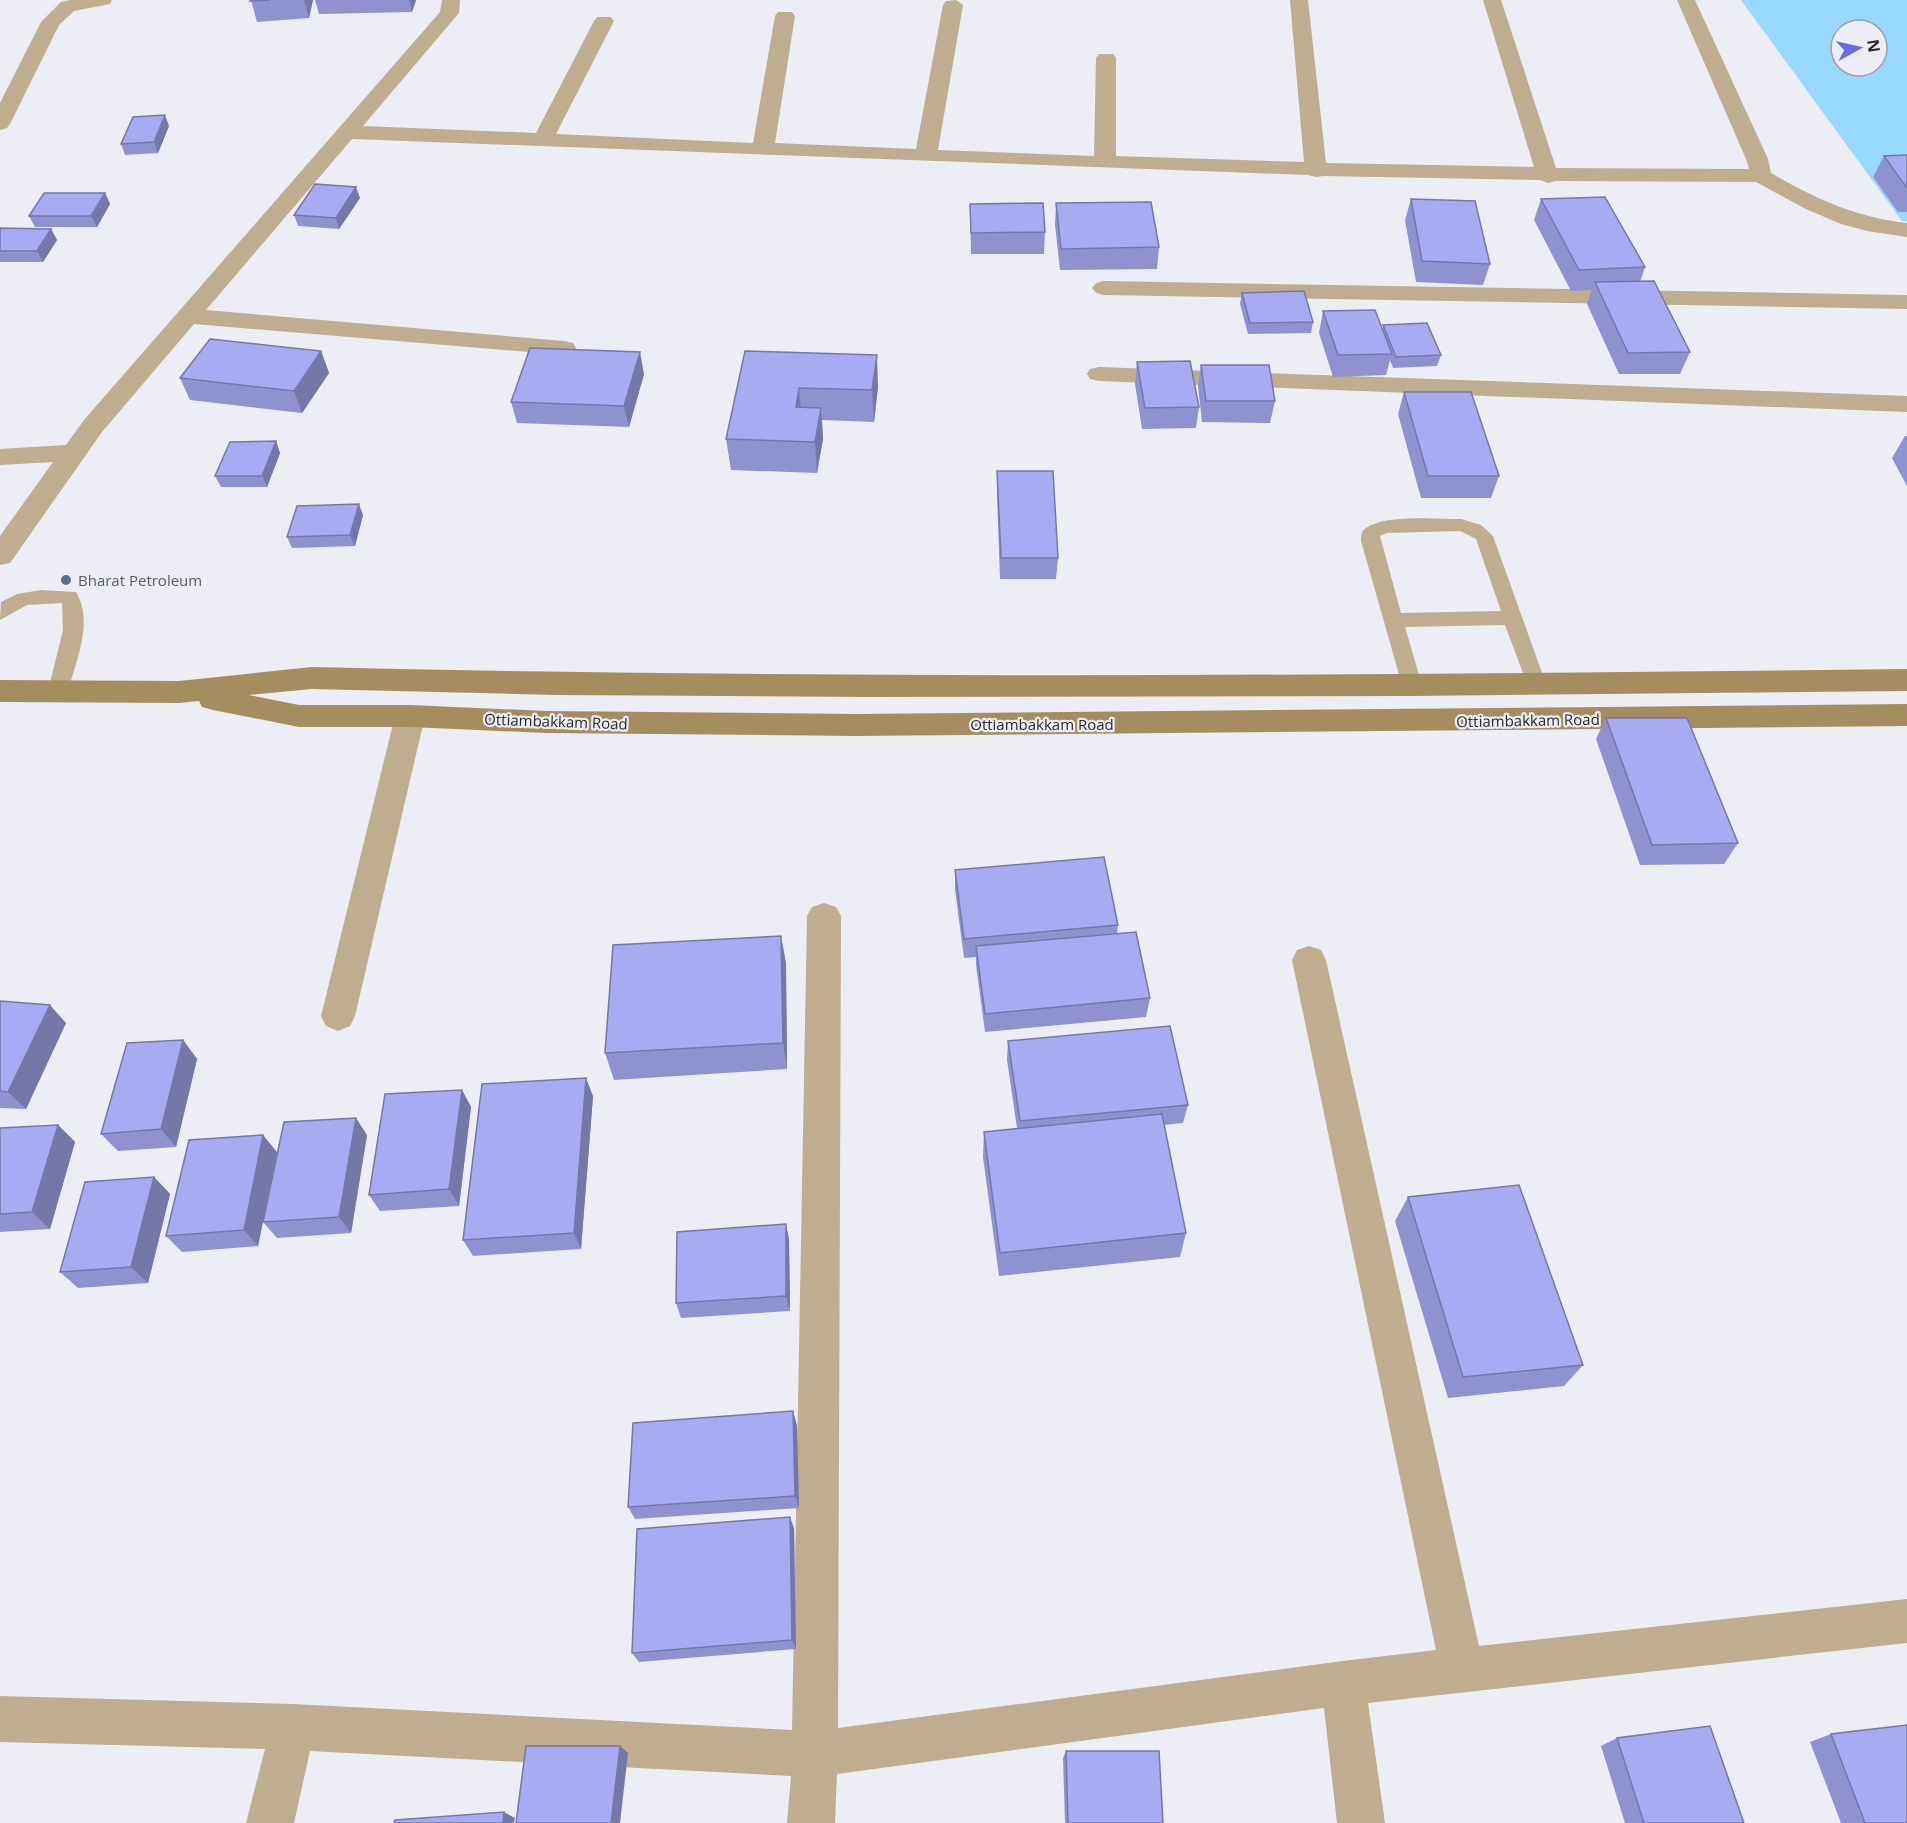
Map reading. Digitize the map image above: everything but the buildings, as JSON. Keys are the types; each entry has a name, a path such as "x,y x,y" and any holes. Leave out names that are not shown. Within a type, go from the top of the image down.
{"street":[{"path":"0,124 51,22 68,6 104,0"},
{"path":"0,556 93,426 449,13 452,0"},
{"path":"1299,0 1316,171"},
{"path":"1492,0 1548,176"},
{"path":"1686,0 1757,159 1761,176"},
{"path":"926,155 953,5"},
{"path":"763,149 785,16"},
{"path":"543,140 604,21"},
{"path":"1105,162 1106,58"},
{"path":"347,132 1316,171 1548,176 1761,176 1806,203 1876,228 1907,230"},
{"path":"1104,288 1907,302"},
{"path":"188,316 564,348"},
{"path":"1099,374 1907,404"},
{"path":"0,457 74,453"},
{"name":"Ottiambakkam Road","path":"0,691 179,693 312,678 675,685 1412,685 1907,680"},
{"name":"Ottiambakkam Road","path":"179,693 298,716 410,716 547,722 856,725 1907,715"},
{"path":"338,1016 410,716"},
{"path":"811,1823 815,1754 824,916"},
{"path":"1310,960 1462,1668"},
{"path":"0,1719 293,1726 815,1754 1462,1668 1907,1621"},
{"path":"1343,1683 1360,1823"},
{"path":"270,1823 293,1726"}],"lane":[{"path":"1412,685 1370,541 1371,533 1384,527 1461,525 1484,536 1536,684"},
{"path":"0,613 7,606 20,600 38,596 69,597 75,608 74,627 58,692"},
{"path":"1394,620 1513,618"}],"water":[{"path":"1741,0 1907,0 1907,221 1902,221"}],"place":[{"name":"Bharat Petroleum","path":"66,580"}]}
